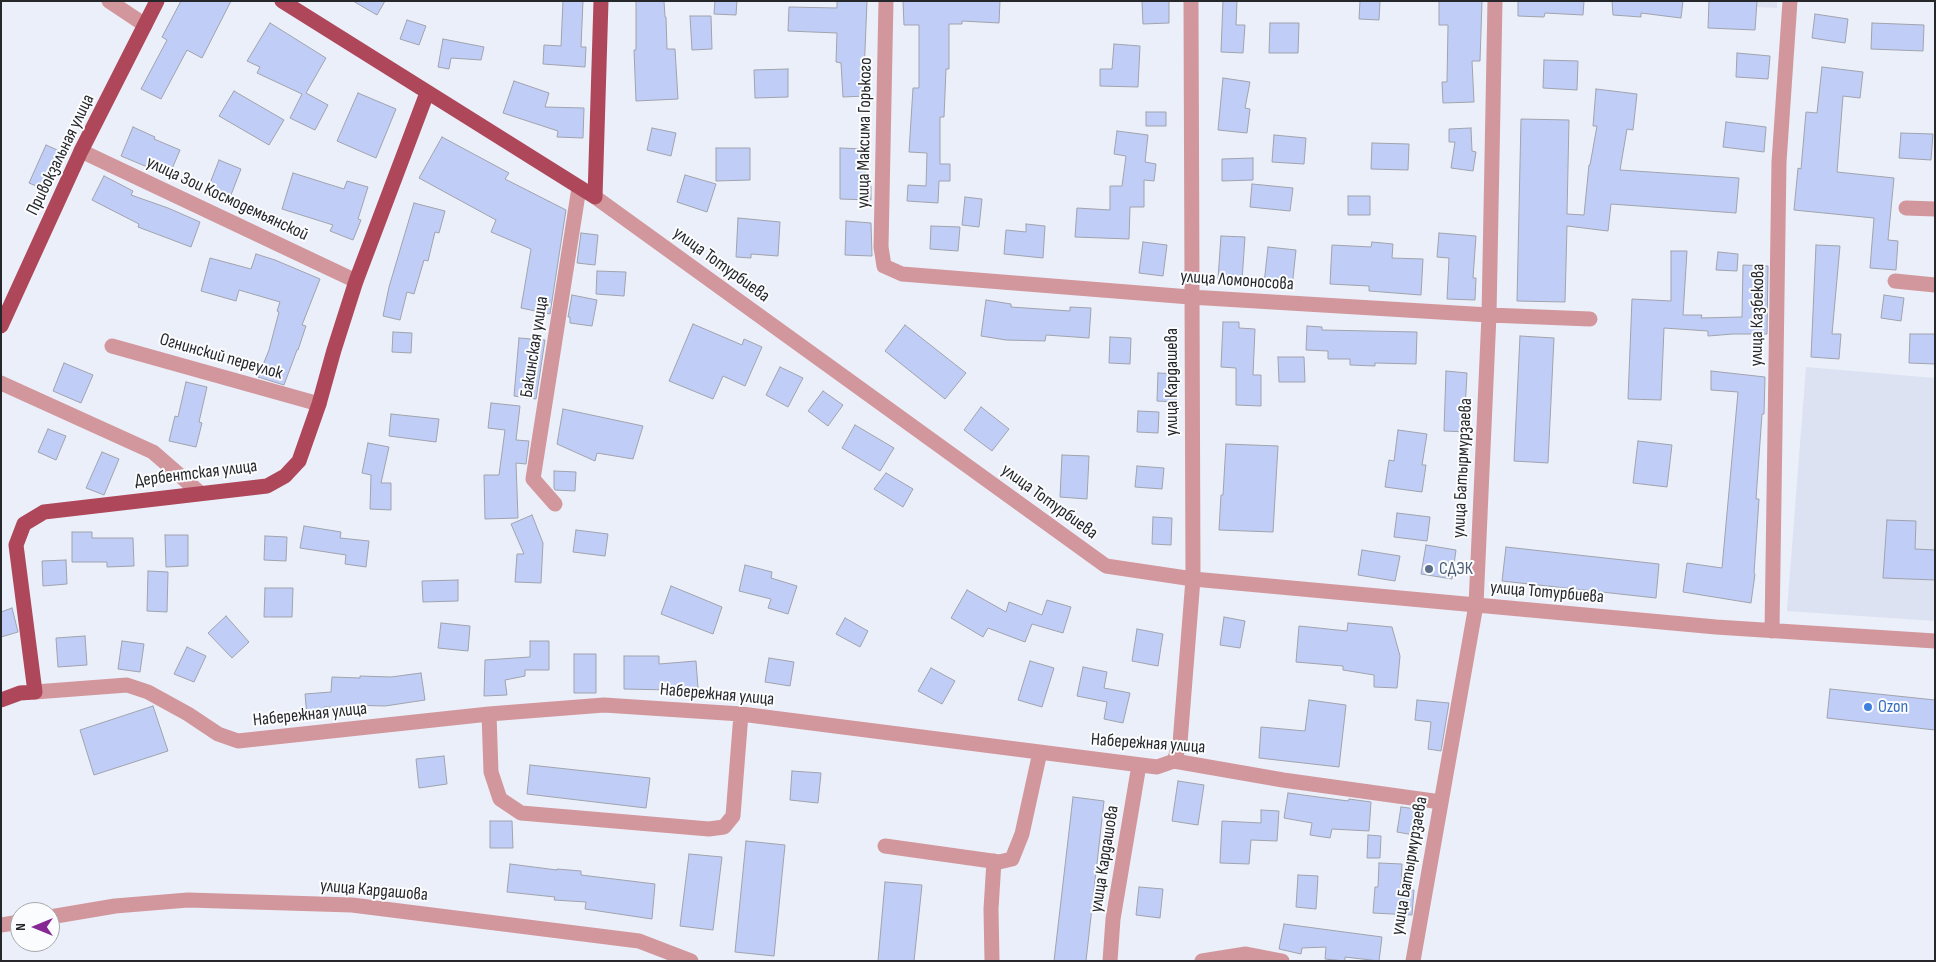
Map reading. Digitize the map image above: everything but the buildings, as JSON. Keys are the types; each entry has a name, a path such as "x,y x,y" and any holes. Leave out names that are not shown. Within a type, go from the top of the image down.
{"main road":[{"name":"Привокзальная улица","path":"1,326 82,151 157,1"},
{"name":"улица Тотурбиева","path":"282,1 595,198"},
{"path":"595,198 601,1"},
{"name":"Дербентская улица","path":"35,692 16,544 24,524 44,512 200,492 267,486 284,476 298,461 319,404 356,281 427,92"},
{"name":"Набережная улица","path":"1,700 20,693 35,692"}],"street":[{"path":"109,1 145,25"},
{"name":"улица Максима Горького","path":"884,266 881,247 886,1"},
{"name":"улица Кардашева","path":"1174,761 1180,743 1193,579 1190,297 1190,1"},
{"name":"улица Батырмурзаева","path":"1413,961 1476,605 1489,315 1494,1"},
{"name":"улица Казбекова","path":"1772,631 1779,162 1790,1"},
{"name":"улица Зои Космодемьянской","path":"82,151 356,281"},
{"name":"Бакинская улица","path":"555,504 533,480 579,188"},
{"name":"улица Тотурбиева","path":"595,198 1106,566 1193,579 1716,627 1935,641"},
{"path":"1906,208 1935,209"},
{"name":"улица Ломоносова","path":"884,266 902,274 1190,297 1489,315 1590,318"},
{"path":"1895,281 1935,285"},
{"name":"Огнинский переулок","path":"112,346 319,404"},
{"path":"1,383 153,452 200,492"},
{"name":"Набережная улица","path":"35,692 127,685 148,692 188,714 218,734 238,742 488,714 604,705 741,714 1157,767 1174,761 1283,780 1441,802"},
{"path":"488,714 491,772 500,799 521,813 709,829 724,827 733,816 741,714"},
{"path":"885,846 994,861 1005,862 1012,859 1022,834 1040,752"},
{"name":"улица Кардашова","path":"1110,961 1114,920 1139,765"},
{"path":"992,961 991,909 994,861"},
{"name":"улица Кардашова","path":"60,915 115,906 188,900 352,905 639,941 691,961"},
{"path":"1202,961 1246,954 1282,961"}],"shaded area":[{"path":"1757,1 1777,1 1777,8 1756,7"},
{"path":"1806,367 1935,378 1935,621 1787,611"}],"place":[{"name":"СДЭК","path":"1429,569"},
{"name":"Ozon","path":"1868,707"}]}
